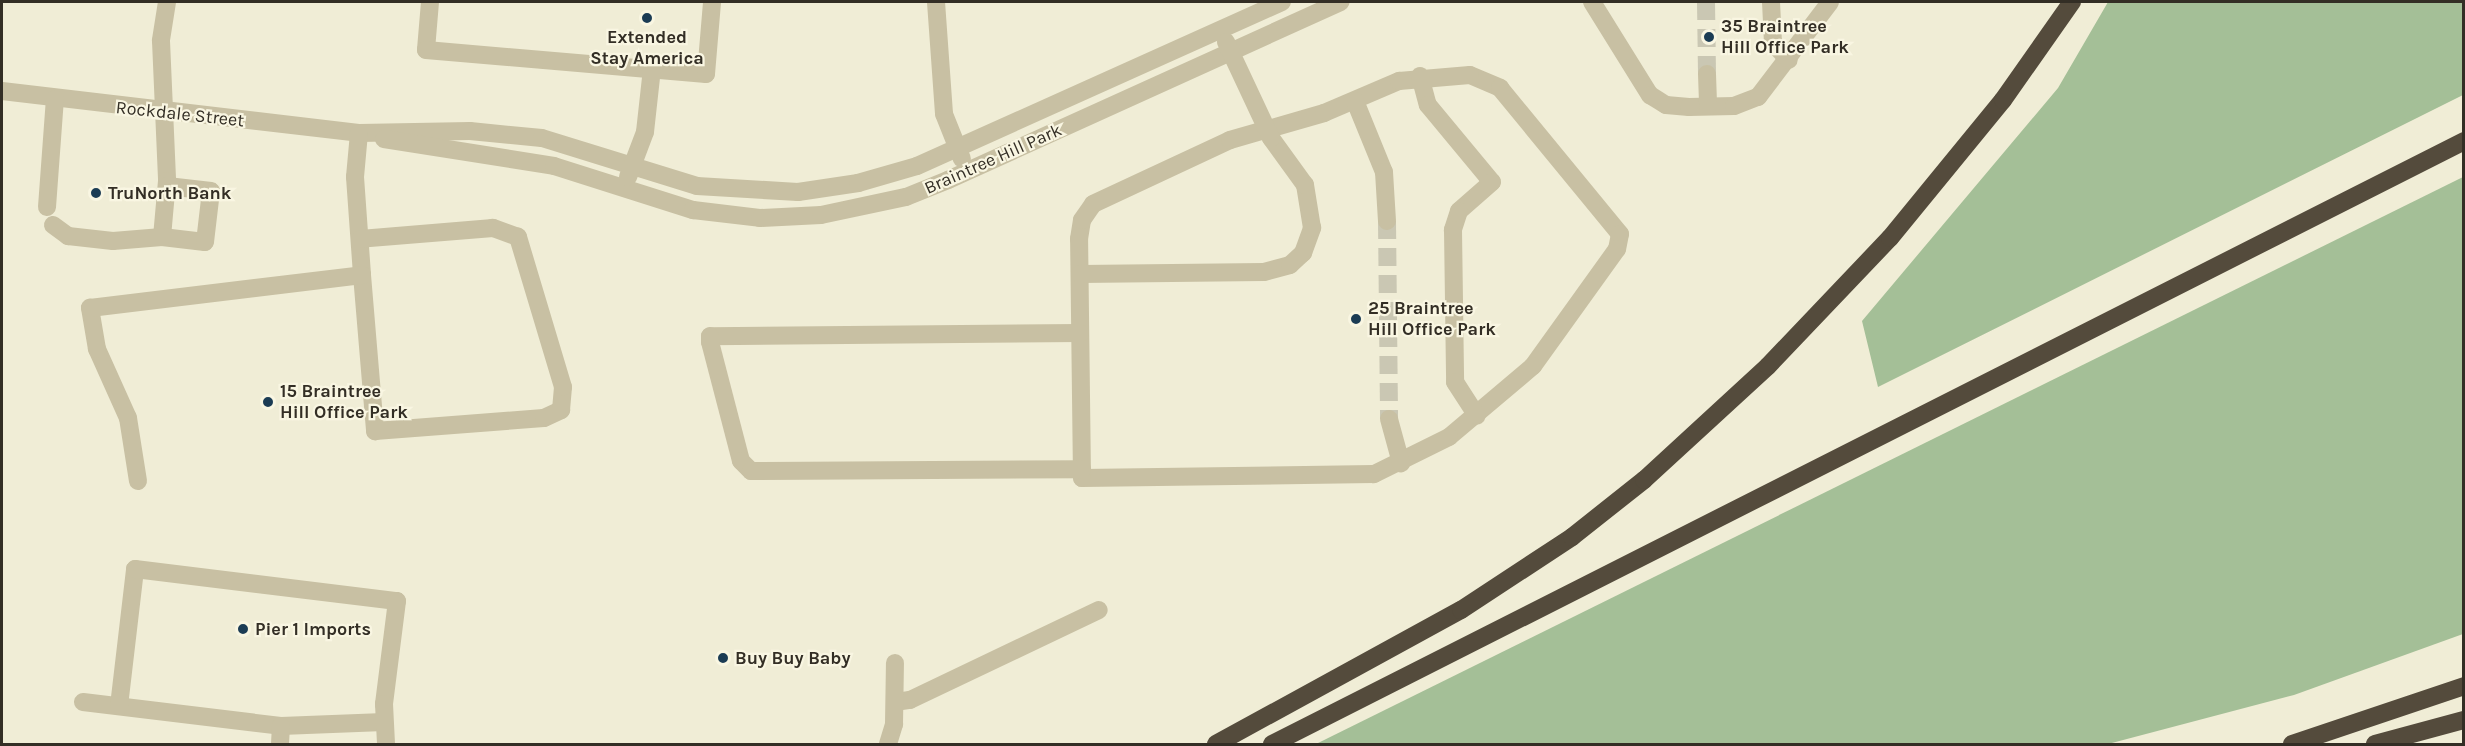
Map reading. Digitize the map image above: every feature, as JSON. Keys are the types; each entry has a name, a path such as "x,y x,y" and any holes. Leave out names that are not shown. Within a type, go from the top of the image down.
{"highway":[{"path":"1216,744 1501,586 1661,465 1768,366 1890,238 2003,100 2072,2"},
{"path":"1272,744 2463,141"},
{"path":"2292,744 2463,686"},
{"path":"2375,744 2463,720"}],"street":[{"path":"162,237 167,186 161,41 167,2"},
{"path":"430,2 426,50 706,74 712,2"},
{"path":"936,2 943,104 967,172"},
{"name":"Braintree Hill Park","path":"632,167 713,188 798,192 878,178 957,149 1282,2"},
{"name":"Braintree Hill Park","path":"623,190 710,213 800,217 906,197 967,172 1341,2"},
{"path":"1592,2 1653,98 1671,106 1708,106 1758,97 1789,60 1830,2"},
{"path":"1771,2 1773,43 1789,60"},
{"path":"1080,274 1264,272 1297,260 1311,238 1309,196 1294,164 1267,130 1220,29"},
{"path":"623,190 647,124 652,69"},
{"path":"1707,74 1708,106"},
{"path":"1470,75 1496,84 1620,234 1617,249 1555,341 1476,416 1401,463 1353,476 1082,478 1080,226 1093,204 1224,143 1267,130 1355,101 1420,76 1470,75"},
{"path":"1420,76 1428,105 1492,182 1459,212 1453,230 1455,382 1476,416"},
{"name":"Rockdale Street","path":"2,91 163,113 359,133 532,137 573,144 632,167"},
{"path":"46,207 55,99"},
{"path":"1355,101 1384,172 1387,221"},
{"path":"359,133 355,177 375,431 544,418 561,410 563,387 518,237 493,228 360,239"},
{"name":"Rockdale Street","path":"359,133 444,151 554,166 623,190"},
{"path":"54,225 68,236 114,242 162,237 206,242 211,191 167,186"},
{"path":"138,481 128,418 97,349 90,308 362,275"},
{"path":"1080,333 710,336 710,342 741,461 751,471 1082,469"},
{"path":"1389,419 1401,463"},
{"path":"119,706 135,569 397,601 384,722 386,744"},
{"path":"895,702 910,700 1099,610"},
{"path":"888,744 895,702 895,663"},
{"path":"83,702 281,726 384,722"},
{"path":"280,744 281,726"}],"green space":[{"path":"2108,2 2463,2 2463,95 1878,387 1862,321 2058,88"},
{"path":"2463,177 2463,634 2294,695 2108,744 1316,744"}],"tunnel":[{"path":"1706,2 1707,74"},
{"path":"1387,221 1389,419"}],"place":[{"name":"Extended Stay America","path":"647,18"},
{"name":"35 Braintree Hill Office Park","path":"1709,37"},
{"name":"TruNorth Bank","path":"96,193"},
{"name":"25 Braintree Hill Office Park","path":"1356,319"},
{"name":"15 Braintree Hill Office Park","path":"268,402"},
{"name":"Pier 1 Imports","path":"243,629"},
{"name":"Buy Buy Baby","path":"723,658"}]}
